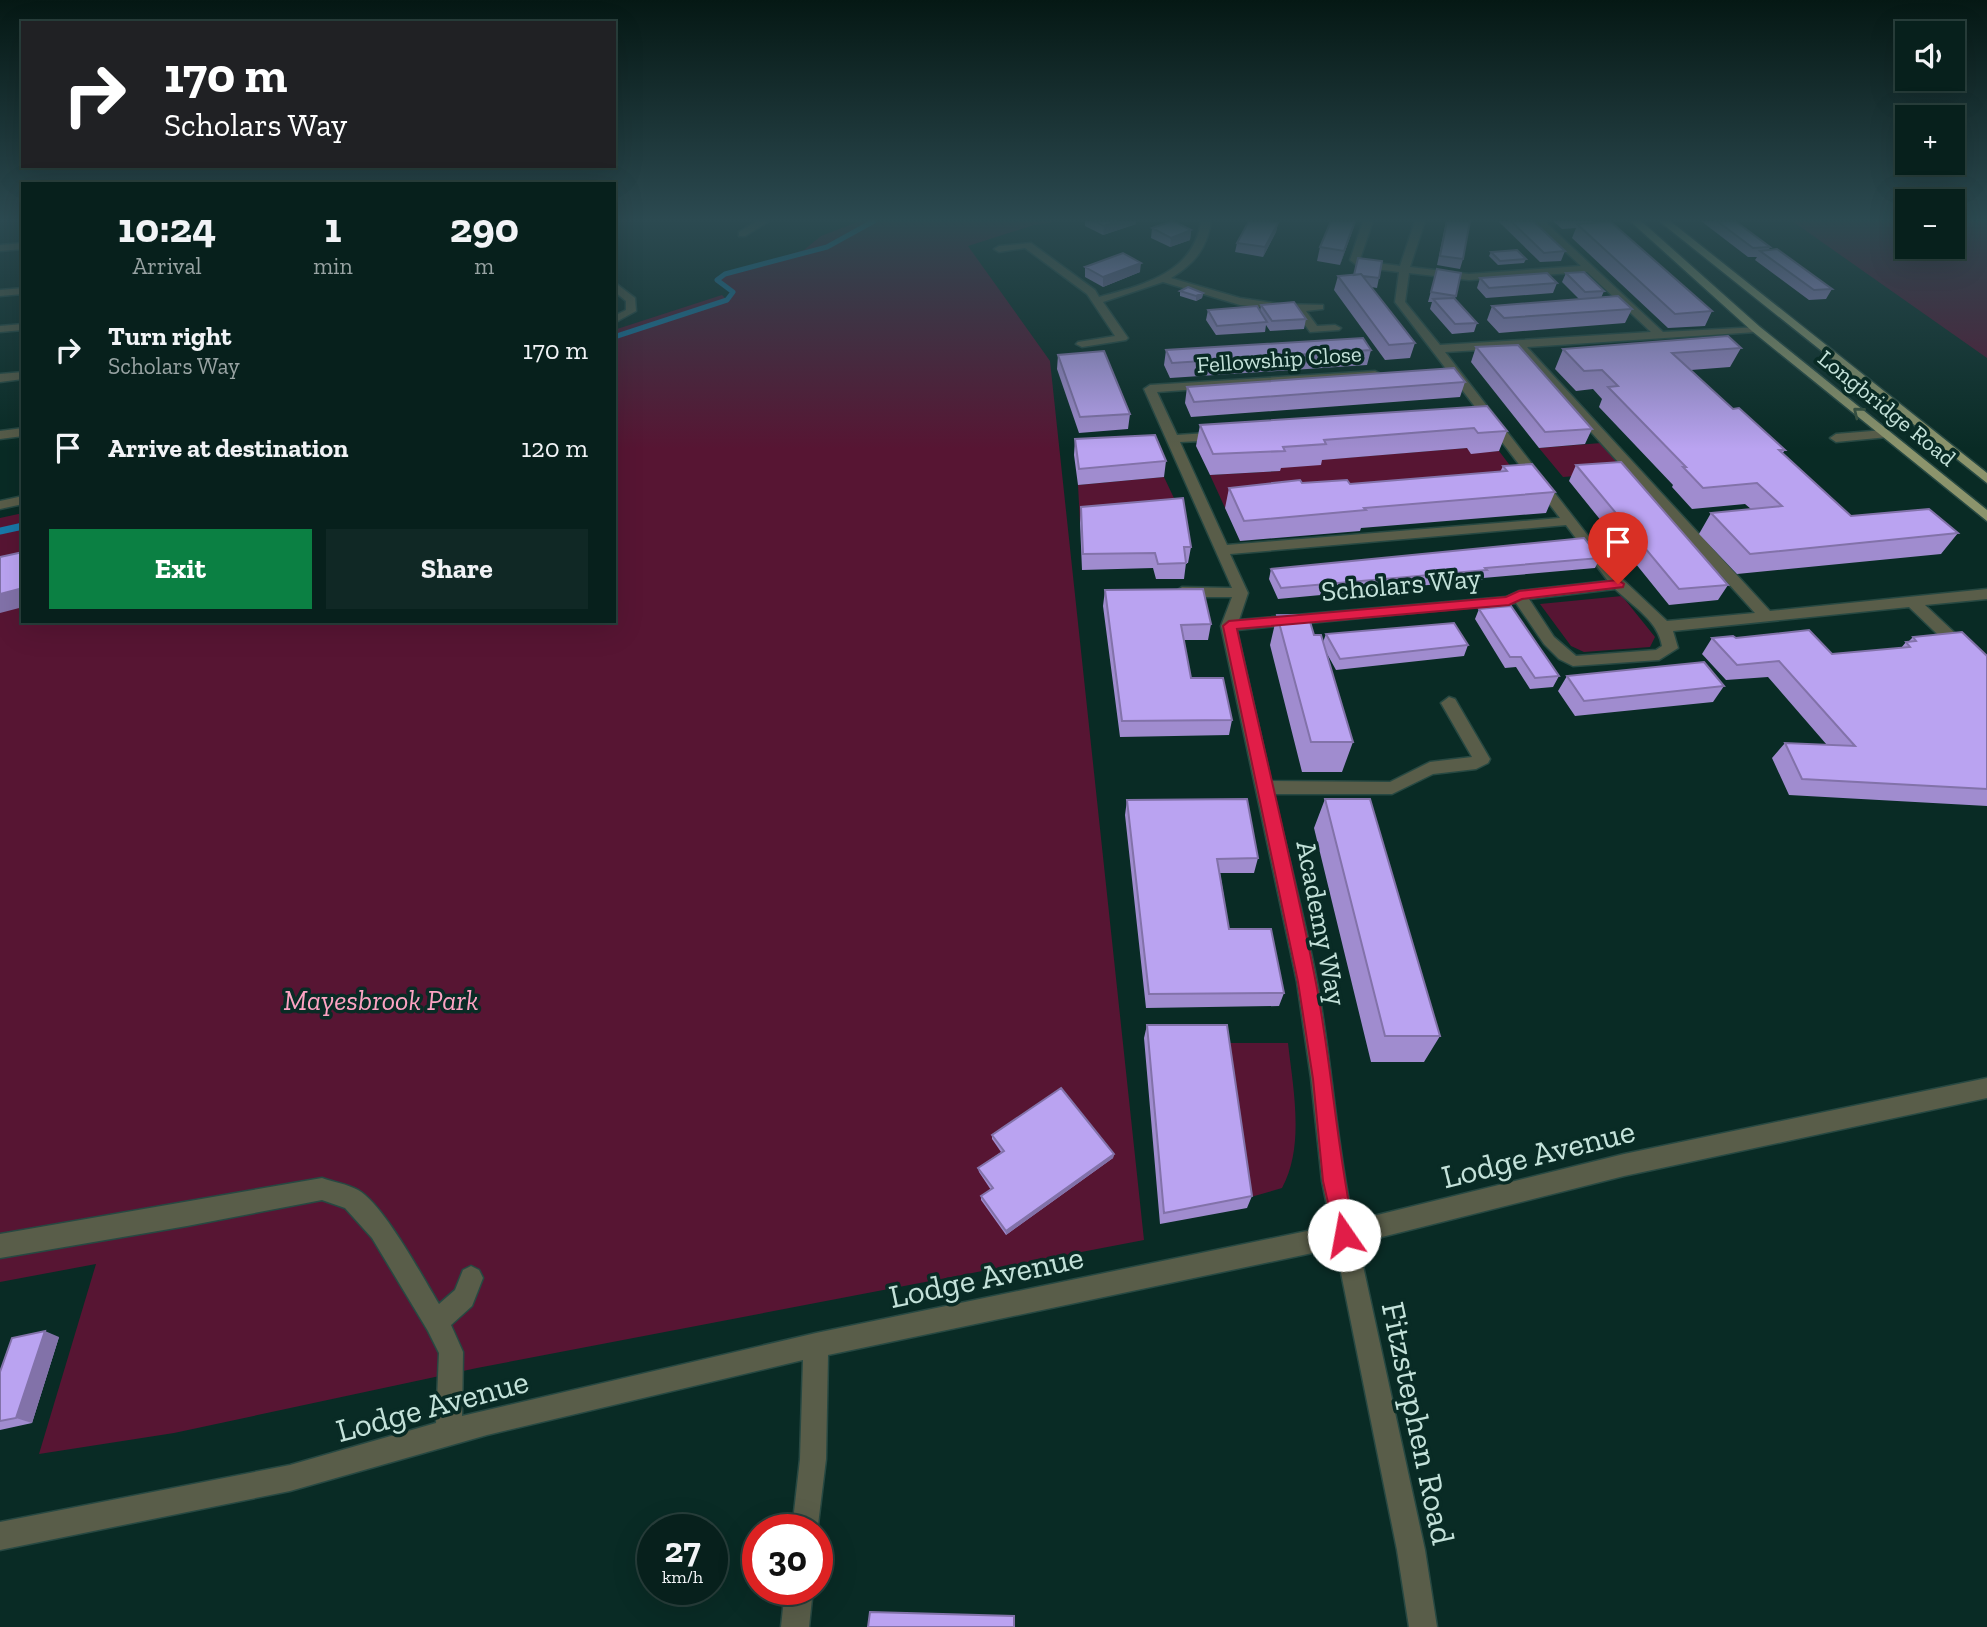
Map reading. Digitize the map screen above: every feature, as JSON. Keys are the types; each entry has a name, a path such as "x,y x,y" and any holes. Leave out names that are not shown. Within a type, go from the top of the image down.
{"main road":[{"name":"Longbridge Road","path":"1720,297 1987,517"},
{"name":"Longbridge Road","path":"1759,297 1987,479"}],"street":[{"path":"616,319 631,311 631,300 628,297"},
{"path":"1082,344 1122,338 1095,297"},
{"path":"1099,300 1108,297"},
{"path":"1215,297 1299,309 1319,307"},
{"path":"1400,297 1399,302 1438,349 1446,369 1490,415 1618,584 1638,600 1661,627 1670,641 1670,648 1658,655 1573,661 1562,655 1553,645 1519,596"},
{"path":"1619,297 1659,334"},
{"path":"1299,309 1314,330 1335,328"},
{"path":"0,329 21,327"},
{"path":"1438,349 1756,329"},
{"path":"1518,345 1767,617"},
{"name":"Fellowship Close","path":"1174,439 1150,389 1384,373"},
{"path":"0,378 21,375"},
{"path":"1474,416 1490,415"},
{"path":"0,435 21,432"},
{"path":"1836,438 1884,433"},
{"path":"1229,626 1241,593 1174,439 1242,434"},
{"path":"0,505 21,500"},
{"path":"1223,550 1569,521"},
{"name":"Scholars Way","path":"1229,626 1509,601 1519,596 1618,584"},
{"path":"1171,592 1241,593"},
{"path":"1661,627 1987,594"},
{"path":"1914,603 1987,672"},
{"name":"Academy Way","path":"1229,626 1314,1022 1333,1181 1344,1235"},
{"path":"1265,787 1392,788 1439,765 1476,763 1482,759 1480,753 1449,703"},
{"name":"Lodge Avenue","path":"0,1536 290,1478 449,1432 816,1345 1344,1235 1624,1165 1987,1088"},
{"path":"0,1246 322,1189 352,1199 380,1230 437,1322 451,1352 449,1432"},
{"name":"Fitzstephen Road","path":"1344,1235 1411,1550 1423,1627"},
{"path":"437,1322 464,1298 471,1278"},
{"path":"807,1514 813,1459 816,1345"},
{"path":"795,1627 797,1605"}],"green space":[{"name":"Mayesbrook Park","path":"716,297 1004,297 1050,361 1144,1240 477,1368 174,1433 39,1454 96,1264 0,1282 0,518 21,513 21,623 616,623 616,329"},
{"path":"1900,297 1987,297 1987,358"},
{"path":"1601,443 1626,472 1563,477 1539,448"},
{"path":"1467,448 1471,453 1499,451 1524,484 1226,510 1210,475 1280,471 1279,468 1318,460"},
{"path":"1164,477 1181,513 1080,523 1078,485"},
{"path":"1622,596 1655,637 1650,647 1584,652 1571,646 1540,604"},
{"path":"1228,1043 1288,1043 1296,1117 1289,1172 1282,1188 1251,1197"}],"building":[{"path":"1353,297 1379,297 1415,343 1389,345"},
{"path":"1619,297 1632,309 1504,318 1492,306"},
{"path":"1656,297 1696,297 1712,311 1675,314"},
{"path":"1454,298 1477,323 1455,324 1433,299"},
{"path":"1294,302 1306,319 1272,321 1261,305"},
{"path":"1257,306 1267,322 1217,326 1208,310"},
{"path":"1728,336 1741,348 1672,353 1733,409 1739,408 1785,450 1779,450 1851,516 1929,509 1958,533 1750,554 1711,513 1782,506 1757,483 1703,488 1608,387 1618,386 1602,370 1584,371 1563,349"},
{"path":"1363,338 1371,350 1172,363 1166,350"},
{"path":"1518,345 1592,429 1545,432 1476,347"},
{"path":"1104,351 1130,414 1080,417 1058,355"},
{"path":"1454,368 1465,382 1194,402 1187,387"},
{"path":"1487,406 1507,431 1478,433 1474,428 1324,440 1326,444 1283,447 1285,451 1213,454 1200,425"},
{"path":"1155,435 1166,461 1079,469 1075,439"},
{"path":"1621,462 1728,585 1679,589 1576,465"},
{"path":"1532,464 1555,492 1244,521 1229,488 1300,480 1302,483 1347,480 1350,484 1507,471 1503,466"},
{"path":"1183,498 1191,547 1184,547 1186,563 1158,564 1155,553 1083,554 1081,507"},
{"path":"1584,538 1600,558 1281,588 1271,569"},
{"path":"21,552 21,589 0,594 0,557"},
{"path":"1203,589 1211,624 1181,625 1191,678 1223,678 1232,720 1122,721 1105,590"},
{"path":"1511,606 1559,676 1535,678 1521,657 1510,657 1479,609"},
{"path":"1277,615 1308,615 1314,635 1321,635 1353,742 1311,742"},
{"path":"1454,623 1468,645 1340,659 1326,634"},
{"path":"1809,630 1832,654 1910,647 1906,642 1916,641 1913,637 1962,632 1987,656 1987,789 1802,779 1785,743 1855,746 1779,661 1737,665 1712,638"},
{"path":"1704,662 1724,686 1584,701 1567,676"},
{"path":"1247,799 1258,858 1217,859 1229,929 1271,929 1284,993 1149,994 1127,800"},
{"path":"1325,799 1370,799 1440,1036 1385,1036"},
{"path":"1147,1025 1227,1025 1252,1196 1164,1213"},
{"path":"1061,1088 1114,1154 1006,1231 981,1196 993,1188 978,1168 1004,1151 992,1135"},
{"path":"45,1331 16,1418 0,1421 0,1372 12,1338"},
{"path":"870,1612 1014,1616 1014,1627 868,1627"}],"waterway":[{"path":"616,336 727,300 729,297"},
{"path":"0,531 21,526"}],"route":[{"path":"1344,1235 1333,1181 1322,1079 1307,982 1229,626 1509,601 1519,596 1618,584"}]}
